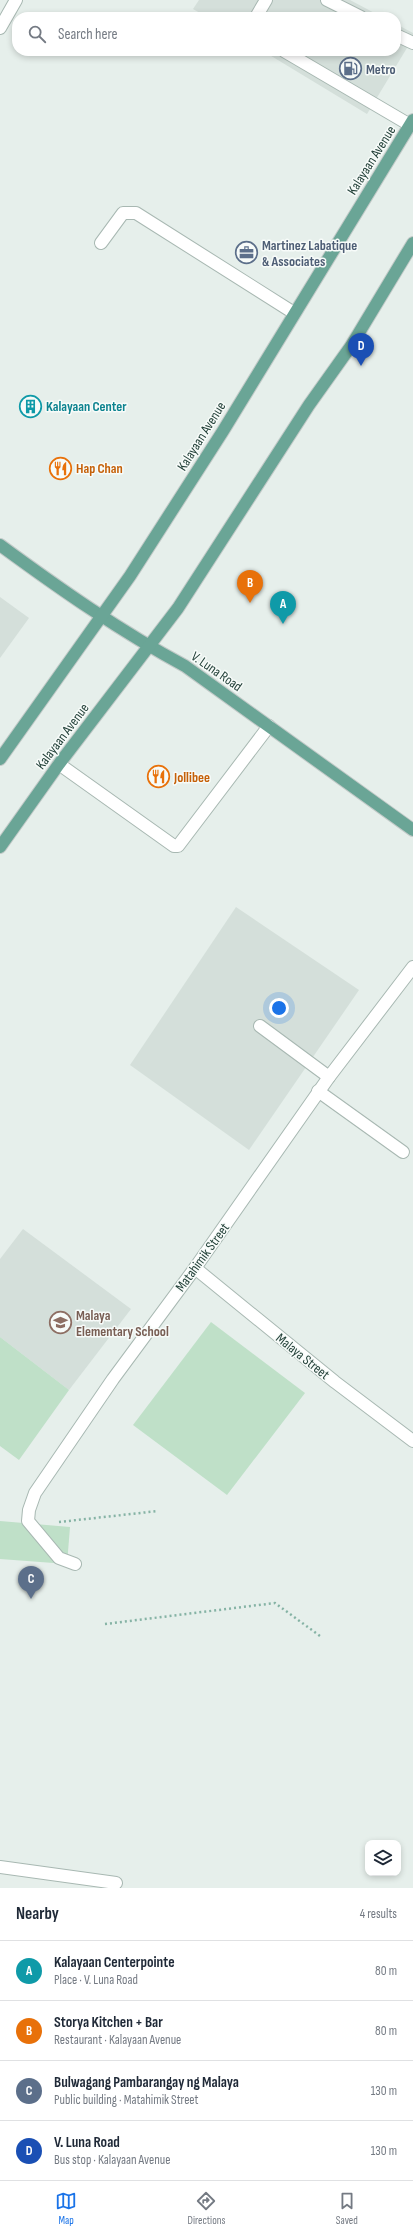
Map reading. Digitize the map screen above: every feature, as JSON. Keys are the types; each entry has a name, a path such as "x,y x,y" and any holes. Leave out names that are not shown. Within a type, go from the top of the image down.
{"main road":[{"name":"Kalayaan Avenue","path":"0,758 130,576 185,491 412,123"},
{"name":"Kalayaan Avenue","path":"0,847 59,764 147,646 178,608 309,405 351,346 413,243"},
{"name":"V. Luna Road","path":"0,544 101,616 147,646 185,666 413,830"}],"street":[{"path":"0,28 16,0"},
{"path":"259,12 266,0"},
{"path":"327,0 351,12"},
{"path":"401,37 413,43"},
{"path":"293,56 412,123"},
{"path":"101,243 123,213 136,213 294,313"},
{"path":"59,764 174,846 178,846 269,726"},
{"name":"Matahimik Street","path":"28,1521 29,1510 39,1488 113,1379 195,1268 318,1091 413,967"},
{"path":"260,1026 329,1076"},
{"path":"318,1091 403,1152"},
{"name":"Malaya Street","path":"195,1268 335,1382 413,1441"},
{"path":"28,1521 59,1558 75,1564"},
{"path":"0,1867 116,1883"}],"path":[{"path":"28,1521 63,1522 158,1511"},
{"path":"105,1624 275,1602 320,1636"}],"shaded area":[{"path":"199,0 350,0 373,12 198,12 193,9"},
{"path":"401,27 413,33 413,38 367,114 271,56 401,56"},
{"path":"0,597 29,618 0,658"},
{"path":"236,907 359,990 249,1150 130,1065"},
{"name":"Malaya Elementary School","path":"23,1229 131,1309 69,1390 0,1337 0,1259"}],"green space":[{"path":"211,1322 305,1393 227,1495 133,1425"},
{"path":"0,1337 69,1390 19,1460 0,1446"},
{"path":"0,1521 70,1527 67,1564 0,1559"}],"place":[{"name":"Metro","path":"351,69"},
{"name":"Martinez Labatique & Associates","path":"247,253"},
{"name":"V. Luna Road","path":"361,366"},
{"name":"Kalayaan Center","path":"30,406"},
{"name":"Hap Chan","path":"61,468"},
{"name":"Storya Kitchen + Bar","path":"250,603"},
{"name":"Kalayaan Centerpointe","path":"283,624"},
{"name":"Jollibee","path":"158,777"},
{"name":"Malaya Elementary School","path":"60,1323"},
{"name":"Bulwagang Pambarangay ng Malaya","path":"31,1599"}]}
